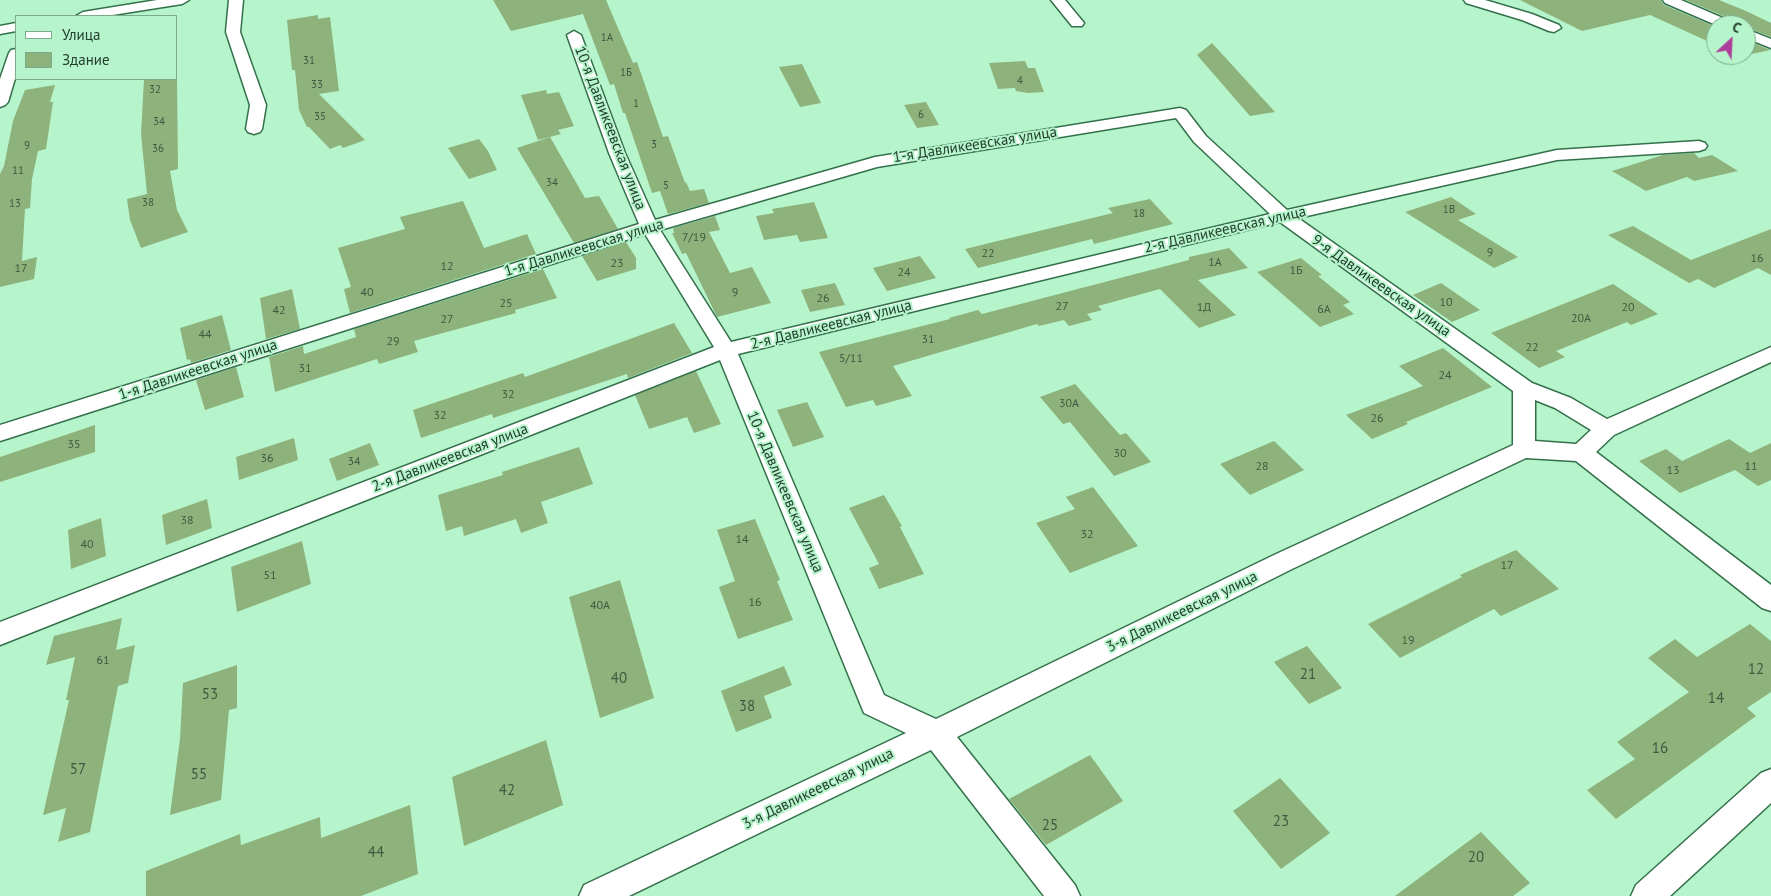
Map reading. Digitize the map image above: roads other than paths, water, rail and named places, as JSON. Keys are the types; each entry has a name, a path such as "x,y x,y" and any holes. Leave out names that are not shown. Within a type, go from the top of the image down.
{"street":[{"path":"89,15 182,0"},
{"path":"236,0 233,32 258,105 254,129"},
{"path":"1058,0 1077,23"},
{"path":"1471,0 1527,17 1554,28"},
{"path":"1670,0 1706,16"},
{"path":"0,30 15,27"},
{"name":"10-я Давликеевская улица","path":"574,35 617,154 649,228 726,350 874,704 936,733 1064,896"},
{"path":"1756,37 1771,44"},
{"path":"0,102 15,56"},
{"name":"1-я Давликеевская улица","path":"0,433 649,228 875,162 1180,113"},
{"name":"9-я Давликеевская улица","path":"1180,113 1200,139 1283,216 1524,388 1563,404 1606,429"},
{"name":"2-я Давликеевская улица","path":"0,634 726,350 1283,216 1557,155 1699,146"},
{"path":"1581,454 1606,429 1771,354"},
{"path":"1524,388 1524,449 1581,454 1771,600"},
{"name":"3-я Давликеевская улица","path":"595,896 936,733 1283,562 1524,449"},
{"path":"1647,896 1771,783"}]}
